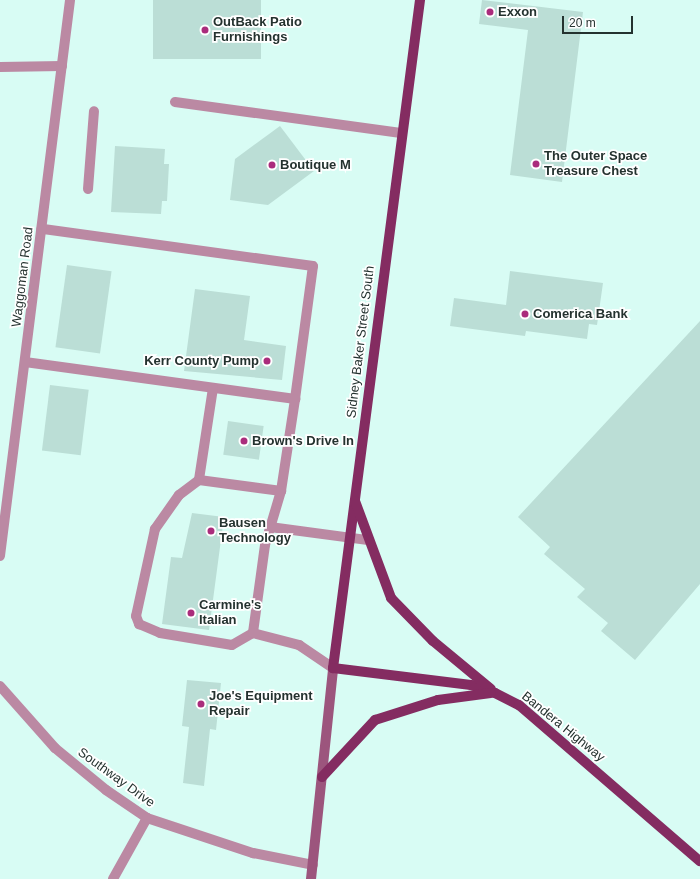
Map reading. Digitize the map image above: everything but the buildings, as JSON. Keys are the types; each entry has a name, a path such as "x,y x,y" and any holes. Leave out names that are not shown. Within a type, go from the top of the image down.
{"main road":[{"name":"Sidney Baker Street South","path":"311,879 333,668 354,498 401,133 420,0"},
{"path":"354,498 368,540 391,598 432,641 495,693"},
{"name":"Bandera Highway","path":"333,668 471,685 495,693 519,705 700,861"},
{"path":"322,777 374,720 438,700 495,693"}],"street":[{"name":"Waggoman Road","path":"0,556 70,0"},
{"path":"0,67 62,66"},
{"path":"175,102 401,133"},
{"path":"88,189 94,111"},
{"path":"42,229 313,266 281,491 265,545 253,633"},
{"path":"25,362 294,399"},
{"path":"213,388 199,480 179,495 155,529 136,616 139,624 160,633 232,645 253,633 299,645 333,668"},
{"path":"199,480 281,491"},
{"path":"270,527 368,540"},
{"name":"Southway Drive","path":"0,686 55,748 106,790 147,818 209,841 313,865"},
{"path":"113,879 147,818"}],"place":[{"name":"Exxon","path":"490,12"},
{"name":"OutBack Patio Furnishings","path":"205,30"},
{"name":"The Outer Space Treasure Chest","path":"536,164"},
{"name":"Boutique M","path":"272,165"},
{"name":"Comerica Bank","path":"525,314"},
{"name":"Kerr County Pump","path":"267,361"},
{"name":"Brown's Drive In","path":"244,441"},
{"name":"Bausen Technology","path":"211,531"},
{"name":"Carmine's Italian","path":"191,613"},
{"name":"Joe's Equipment Repair","path":"201,704"}]}
